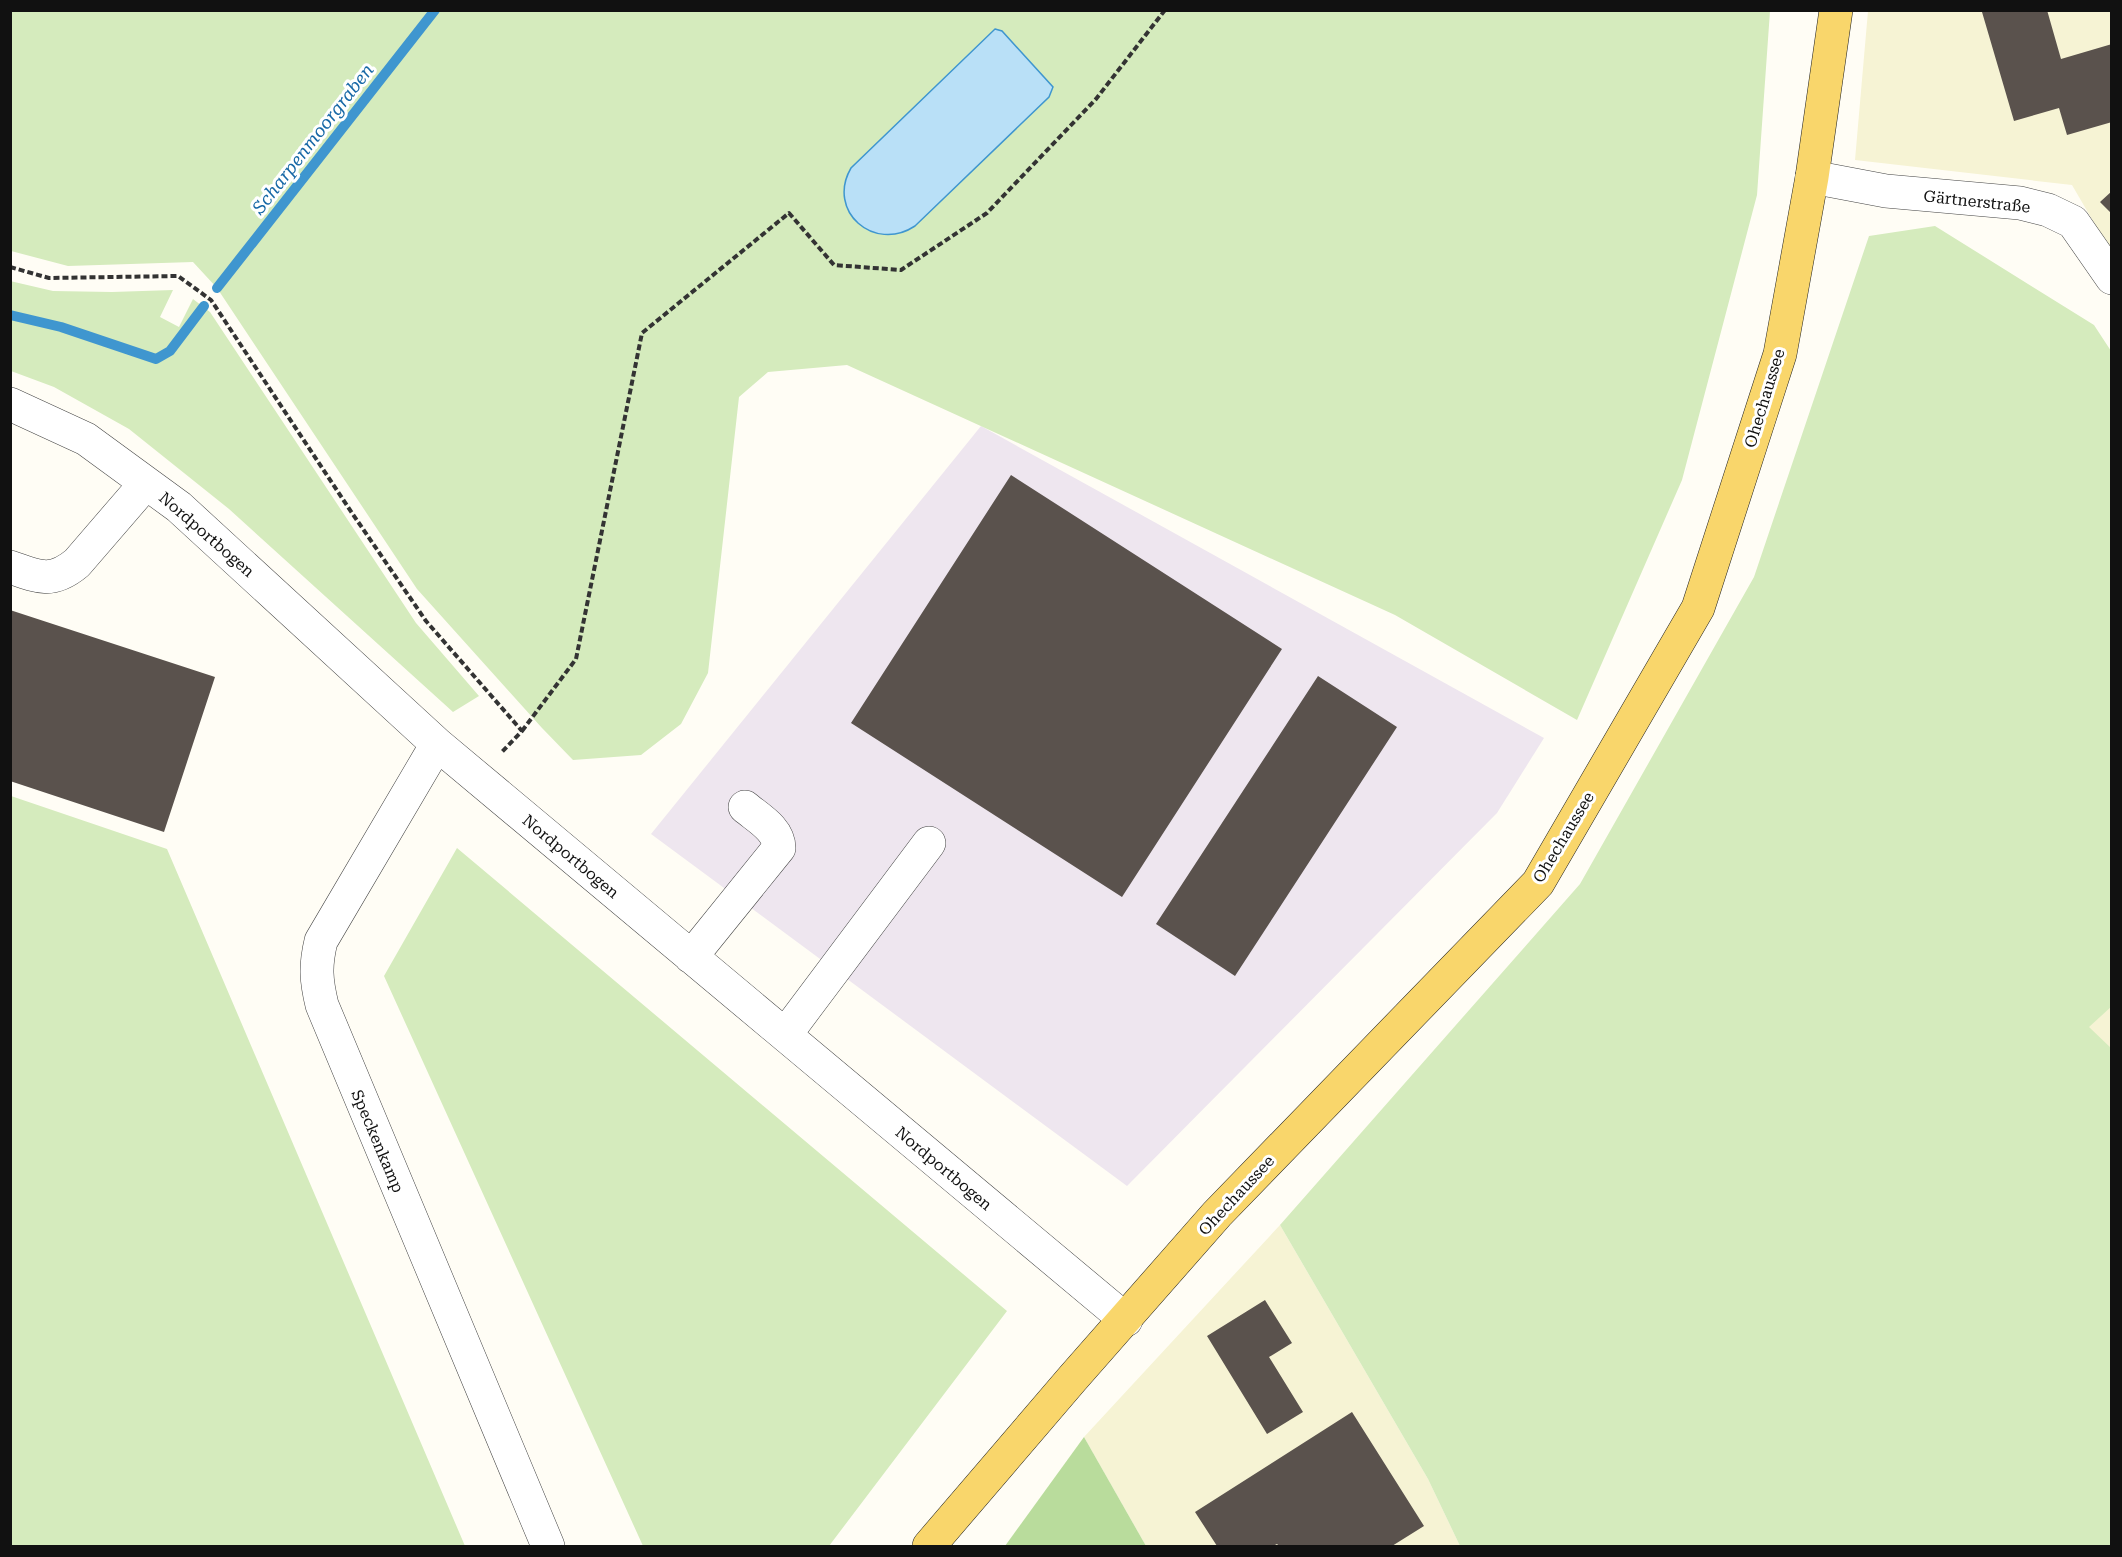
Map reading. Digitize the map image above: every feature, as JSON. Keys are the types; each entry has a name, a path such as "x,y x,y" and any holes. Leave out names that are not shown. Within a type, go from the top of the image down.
{"main road":[{"name":"Ohechaussee","path":"929,1546 1230,1200 1538,883 1698,608 1780,354 1812,177 1836,10"}],"street":[{"name":"Gärtnerstraße","path":"1812,177 1886,191 2020,203 2048,210 2073,222 2112,278"},
{"name":"Nordportbogen","path":"10,404 86,439 179,507 437,744 1126,1320"},
{"path":"10,567 41,578 64,573 77,563 146,483"},
{"name":"Speckenkamp","path":"437,744 321,941 316,961 316,981 322,1005 548,1546"},
{"path":"691,957 779,848 779,839 775,832 745,807"},
{"path":"785,1035 929,843"}],"path":[{"path":"477,778 522,731 576,659 642,333 789,213 834,265 901,270 987,213 1096,99 1165,10"},
{"path":"10,267 50,278 178,276 211,300 345,504 426,621 522,731"}],"shaded area":[{"path":"1868,11 2111,11 2111,252 2072,185 1855,160"},
{"path":"981,426 1544,738 1497,813 1127,1186 651,834"},
{"path":"2111,1006 2111,1049 2088,1027"},
{"path":"1280,1225 1428,1479 1460,1546 1146,1546 1084,1437"}],"green space":[{"path":"10,11 1770,11 1757,195 1682,480 1577,720 1395,615 847,365 768,372 739,397 708,673 681,724 641,755 573,760 417,589 217,288 193,262 68,266 11,251"},
{"path":"1935,226 2094,325 2111,351 2112,1006 2089,1027 2112,1049 2111,1546 1460,1546 1428,1479 1280,1225 1580,884 1754,577 1869,236"},
{"path":"10,281 53,291 173,290 160,317 179,327 193,299 210,312 416,623 479,696 453,712 229,509 129,429 54,387 11,371"},
{"path":"11,796 167,849 465,1546 11,1546"},
{"path":"457,848 1007,1311 829,1546 643,1546 384,976"},
{"path":"1084,1437 1146,1546 1005,1546"}],"water":[{"path":"995,29 1002,31 1053,87 1049,97 915,226 899,233 884,234 870,231 858,223 849,212 845,199 845,184 851,168"}],"building":[{"path":"1987,10 2047,10 2061,59 2112,44 2112,122 2067,135 2059,108 2014,121 1982,12"},
{"path":"2112,191 2112,214 2100,202"},
{"path":"1011,475 1282,649 1122,897 851,723"},
{"path":"10,610 215,677 164,832 10,781"},
{"path":"1318,676 1397,727 1235,976 1156,924"},
{"path":"1265,1300 1292,1343 1269,1357 1303,1412 1267,1434 1207,1336"},
{"path":"1352,1412 1424,1526 1392,1546 1279,1546 1277,1544 1273,1546 1217,1546 1195,1512"}],"waterway":[{"name":"Scharpenmoorgraben","path":"217,288 435,10"},
{"name":"Scharpenmoorgraben","path":"10,315 61,327 156,359 170,351 204,306"}]}
